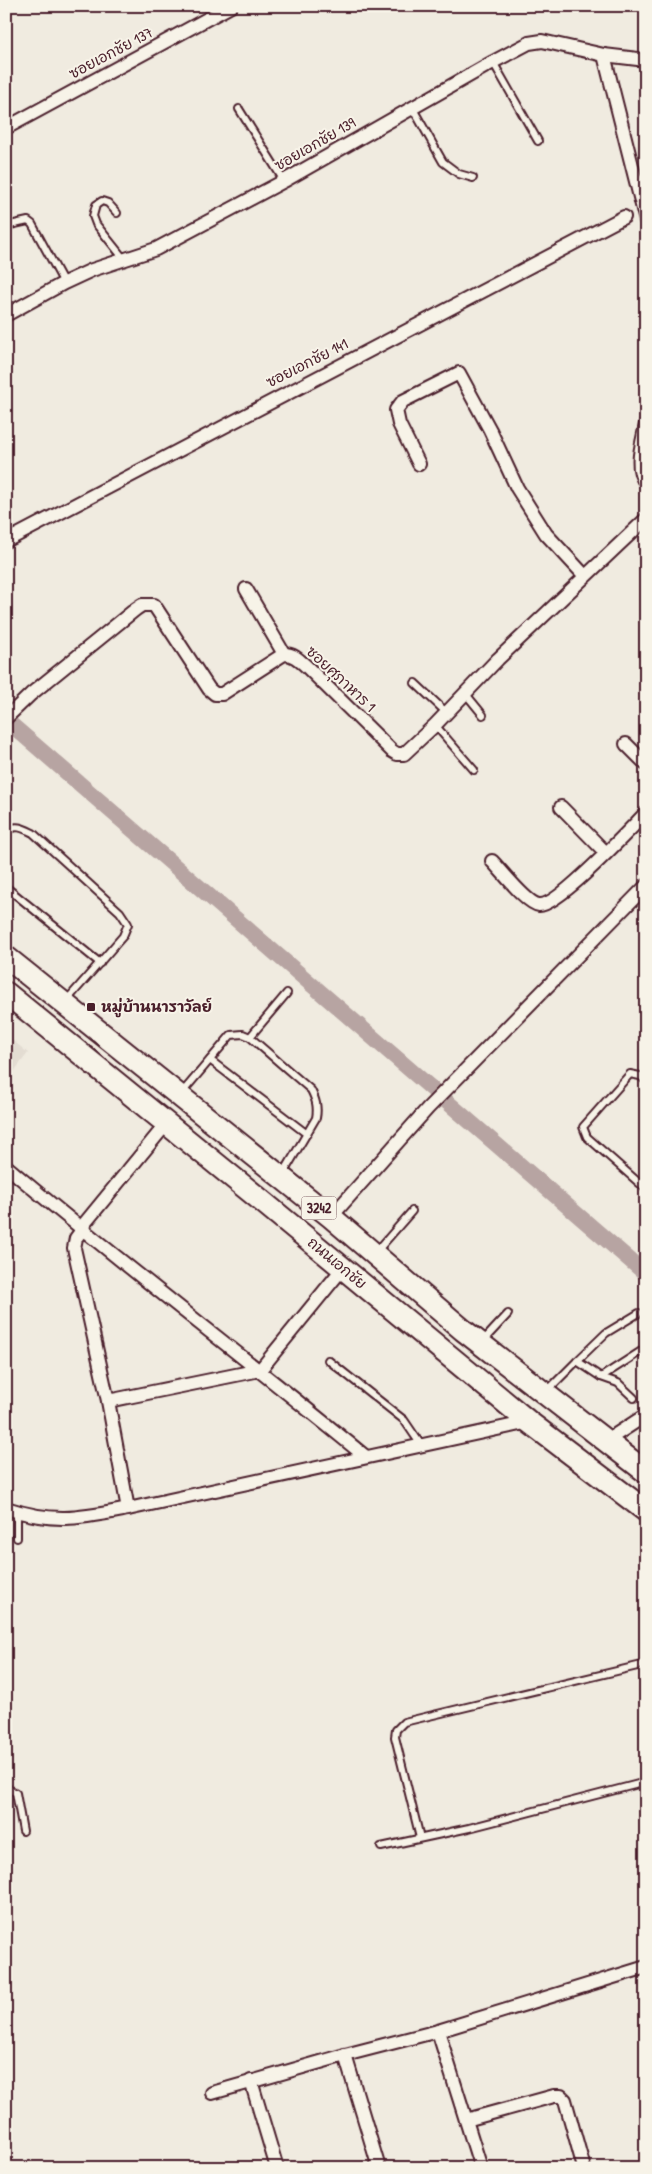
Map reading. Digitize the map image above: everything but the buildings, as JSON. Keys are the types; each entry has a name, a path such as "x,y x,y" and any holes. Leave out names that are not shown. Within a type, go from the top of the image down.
{"main road":[{"name":"ถนนเอกชัย","path":"6,957 282,1177 482,1343 646,1472"},
{"name":"ถนนเอกชัย","path":"6,993 530,1422 646,1511"},
{"path":"530,1422 553,1398"}],"street":[{"name":"ซอยเอกชัย 137","path":"6,128 231,6"},
{"name":"ซอยเอกชัย 139","path":"6,315 92,270 156,249 284,181 412,107 529,43 542,42 604,55 646,60"},
{"path":"604,55 646,221"},
{"name":"ซอยเอกชัย 141","path":"6,541 624,217"},
{"path":"420,464 398,424 396,410 403,401 459,373 490,430 517,488 546,534 585,576"},
{"path":"646,424 640,473 646,483"},
{"name":"ซอยศุภาหาร 1","path":"6,718 31,694 136,609 149,604 154,605 209,689 215,694 222,694 284,654 296,656 398,754 404,754 585,576 646,520"},
{"path":"246,589 284,654"},
{"path":"626,744 646,764"},
{"path":"561,807 606,853"},
{"path":"492,861 529,901 540,905 552,902 606,853 646,813"},
{"path":"331,1217 428,1108 646,886"},
{"path":"128,1509 108,1401 74,1248 76,1238 81,1229 167,1123"},
{"path":"6,1166 81,1229 260,1370 366,1458"},
{"path":"108,1401 260,1370 343,1268"},
{"path":"606,1441 646,1415"},
{"path":"12,1510 51,1518 74,1519 530,1422"},
{"path":"212,2093 345,2054 438,2031 646,1967"},
{"path":"438,2031 481,2168"},
{"path":"345,2054 379,2168"},
{"path":"251,2081 277,2168"},
{"path":"466,2120 554,2096 561,2096 565,2100 584,2168"}],"lane":[{"path":"493,62 538,141"},
{"path":"412,107 443,162 459,174 473,178"},
{"path":"239,109 284,181"},
{"path":"117,213 108,202 102,201 96,205 92,216 96,224 124,259"},
{"path":"10,225 28,221 32,224 64,283"},
{"path":"414,683 447,713"},
{"path":"465,693 483,715"},
{"path":"435,725 474,770"},
{"path":"6,831 22,828 32,833 120,912 126,921 128,927 123,936 65,1003"},
{"path":"6,887 100,962"},
{"path":"250,1037 287,993"},
{"path":"179,1096 231,1035 243,1034 250,1037 312,1090 318,1109 316,1118 282,1177"},
{"path":"210,1060 307,1134"},
{"path":"646,1081 640,1076 630,1074 583,1127 587,1137 646,1189"},
{"path":"374,1254 412,1211"},
{"path":"553,1398 577,1361 606,1333 639,1313"},
{"path":"482,1343 508,1314"},
{"path":"601,1376 646,1348"},
{"path":"328,1360 404,1420 421,1446"},
{"path":"577,1361 601,1376 618,1383 634,1398"},
{"path":"12,1510 17,1538"},
{"path":"420,1838 395,1737 396,1730 404,1722 646,1664"},
{"path":"381,1847 646,1782"},
{"path":"6,1787 16,1793 23,1831"}],"shaded area":[{"path":"6,1035 28,1053 6,1082"}],"waterway":[{"path":"6,720 646,1274"}],"place":[{"name":"หมู่บ้านนาราวัลย์","path":"91,1007"}]}
